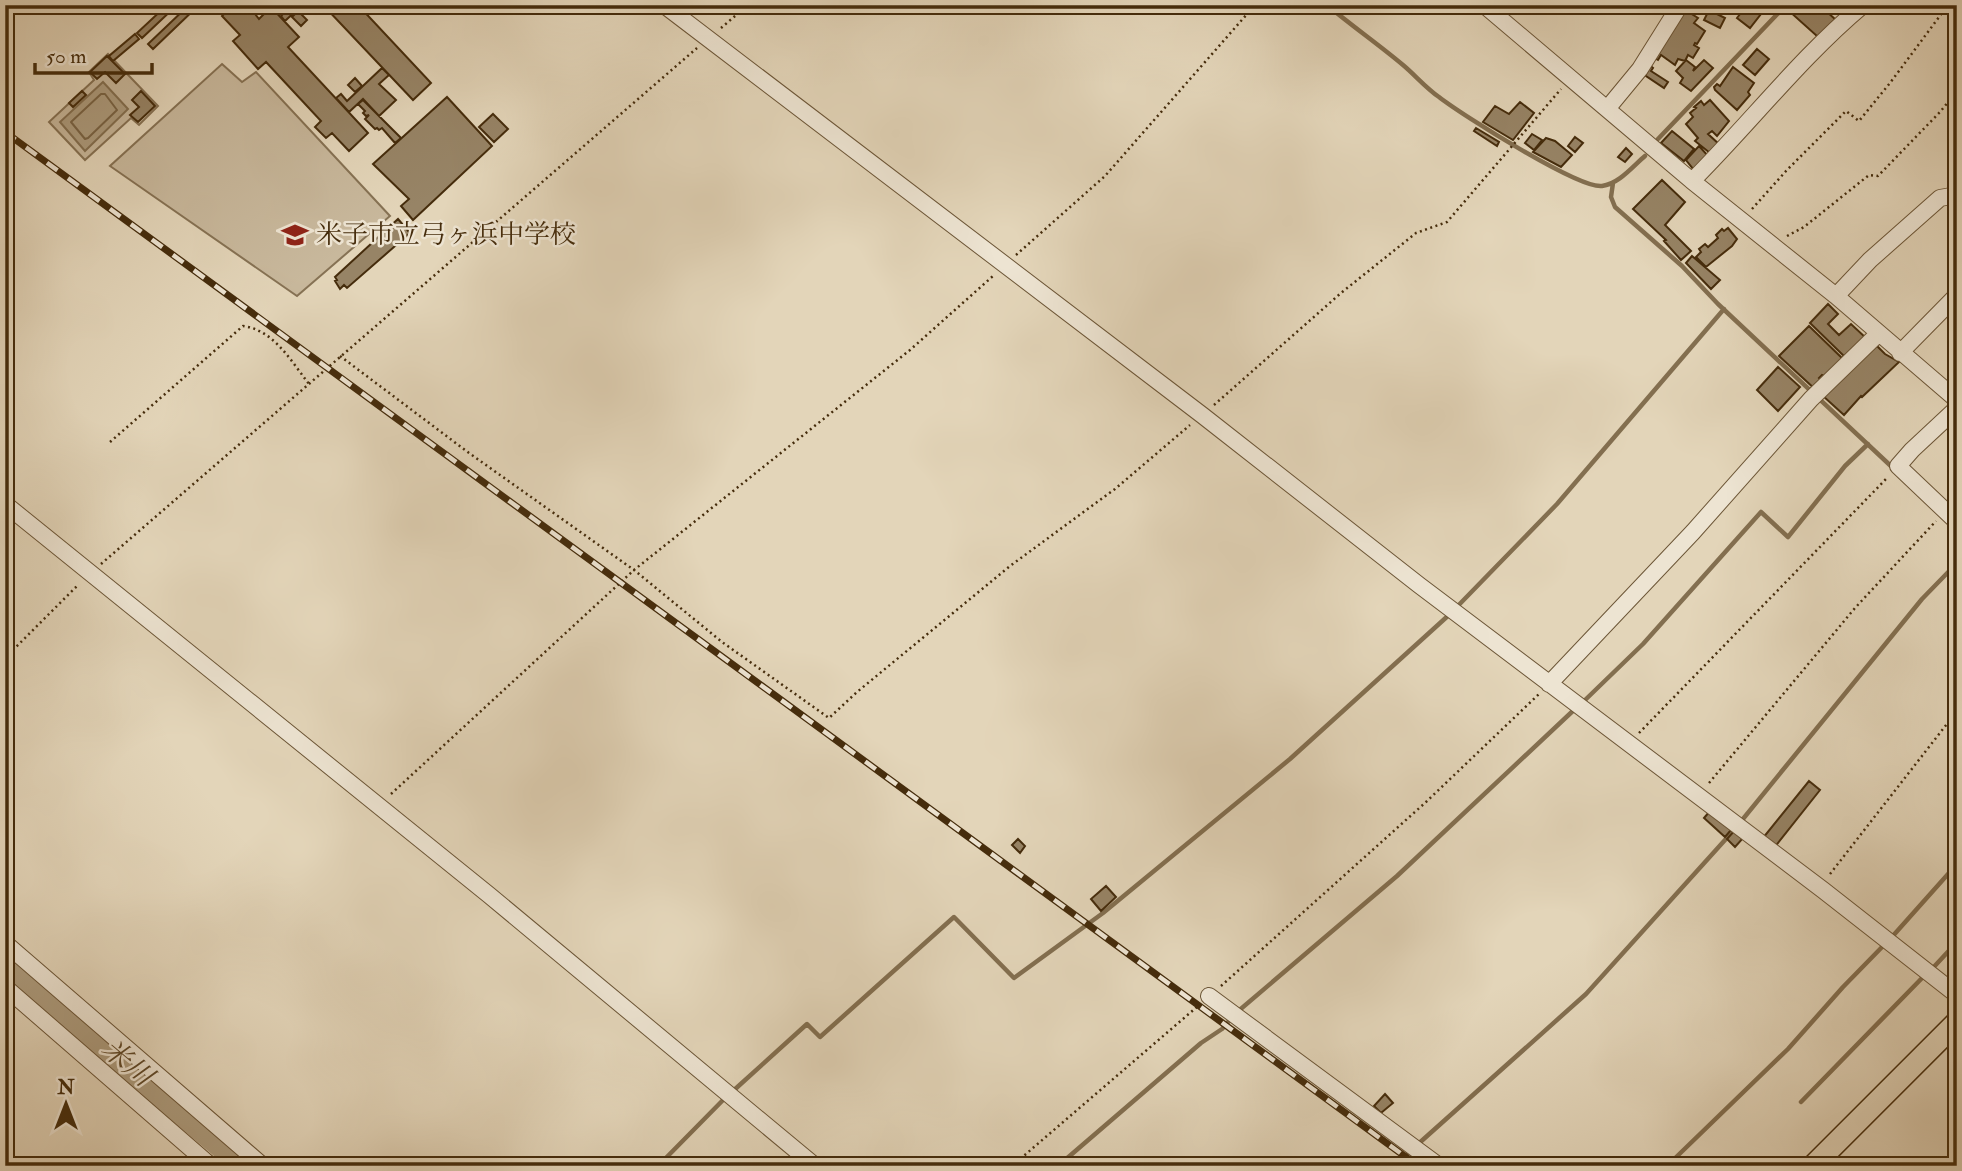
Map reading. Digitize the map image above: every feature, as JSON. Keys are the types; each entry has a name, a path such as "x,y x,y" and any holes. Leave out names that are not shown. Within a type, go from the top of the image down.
{"main road":[{"path":"1813,1166 1957,1022"}],"street":[{"path":"664,5 1957,995"},
{"path":"1484,5 1692,181 1836,296 1957,400"},
{"path":"1607,109 1640,69 1677,10 1670,5"},
{"path":"1692,181 1840,24 1863,5"},
{"path":"1836,296 1870,260 1940,198 1957,195"},
{"path":"1900,353 1957,295"},
{"path":"1549,684 1693,532 1777,435 1878,334"},
{"path":"1951,517 1898,466 1957,408"},
{"path":"5,504 378,805 815,1166"},
{"path":"5,943 263,1166"},
{"path":"5,987 211,1166"},
{"path":"1209,996 1439,1166"}],"path":[{"path":"5,658 90,573 748,5"},
{"path":"378,805 634,570 910,350 1105,176 1255,5"},
{"path":"1742,222 1786,171 1846,111 1859,121 1948,5"},
{"path":"340,356 469,453 634,570 722,642 829,718 1010,566 1115,489 1341,293 1416,233 1447,222 1570,78"},
{"path":"1772,246 1804,227 1869,175 1878,176 1957,91"},
{"path":"110,442 243,327 256,328 269,336 309,384"},
{"path":"1629,743 1898,466"},
{"path":"1699,796 1855,608 1951,517"},
{"path":"1012,1166 1300,918 1426,803 1549,684"},
{"path":"1823,890 1826,878 1957,711"}],"shaded area":[{"path":"108,54 158,106 139,125 131,118 85,160 49,122 94,80 89,72"},
{"path":"222,64 242,82 256,72 390,216 297,296 110,166"}],"water":[{"path":"103,82 128,109 85,151 60,122"}],"building":[{"path":"167,5 177,5 142,38 137,33"},
{"path":"189,5 199,5 153,49 148,44"},
{"path":"233,5 248,5 259,19 271,7 299,37 288,47 368,133 349,151 332,133 326,138 315,127 321,121 266,62 258,69 233,41 240,35 222,16"},
{"path":"292,5 302,5 285,21 281,16"},
{"path":"323,5 358,5 431,83 413,100"},
{"path":"1747,5 1768,5 1750,28 1737,18"},
{"path":"1794,5 1823,5 1836,20 1818,37 1789,11"},
{"path":"1682,8 1698,18 1694,23 1705,31 1694,45 1699,48 1693,58 1688,55 1685,61 1678,59 1675,65 1661,55 1658,60 1651,56"},
{"path":"1709,10 1725,18 1720,28 1704,20"},
{"path":"298,11 307,20 301,26 292,17"},
{"path":"135,34 139,39 113,61 109,56"},
{"path":"1757,49 1769,59 1755,75 1743,65"},
{"path":"107,56 125,74 116,83 105,72 97,79 90,72"},
{"path":"1686,60 1695,67 1693,71 1704,60 1713,68 1691,91 1680,83 1683,78 1676,71"},
{"path":"1647,63 1653,68 1651,71 1668,82 1664,88 1640,72"},
{"path":"1733,67 1754,83 1748,92 1750,95 1737,110 1714,87 1717,84 1720,86"},
{"path":"382,68 389,75 379,84 396,100 379,116 363,99 349,112 336,98 341,94 347,101"},
{"path":"355,78 362,86 355,92 348,85"},
{"path":"82,91 86,95 73,107 69,103"},
{"path":"141,91 155,106 138,122 130,115 139,107 132,100"},
{"path":"447,97 492,146 413,220 401,206 409,199 373,164"},
{"path":"363,100 401,138 395,143 382,128 375,129 365,119 369,115 363,113 365,111 358,104"},
{"path":"1710,100 1729,121 1717,136 1712,131 1708,134 1720,145 1710,153 1695,141 1698,138 1686,124 1693,117 1690,113 1696,108 1694,107 1701,101 1704,105"},
{"path":"1520,102 1534,113 1513,140 1483,122 1495,106 1509,114"},
{"path":"493,114 508,129 494,142 479,127"},
{"path":"1476,128 1499,142 1497,146 1474,131"},
{"path":"1672,131 1694,149 1684,161 1661,143"},
{"path":"1532,134 1542,140 1534,150 1525,143"},
{"path":"1575,137 1583,143 1575,152 1568,146"},
{"path":"1546,138 1555,141 1572,155 1561,167 1533,152"},
{"path":"1699,146 1710,158 1694,170 1686,160"},
{"path":"1626,148 1632,154 1625,162 1618,157"},
{"path":"1662,180 1685,202 1665,225 1691,251 1681,260 1664,241 1666,240 1633,209"},
{"path":"398,219 410,233 347,288 344,285 340,289 335,277"},
{"path":"1728,228 1737,239 1706,267 1696,257 1701,252 1699,249 1705,244 1708,247 1718,238 1716,235 1722,229 1724,231"},
{"path":"1692,256 1720,280 1711,289 1686,263"},
{"path":"1828,304 1838,314 1828,324 1839,335 1851,324 1866,338 1847,359 1810,323"},
{"path":"1809,326 1845,361 1819,378 1823,382 1816,390 1779,356"},
{"path":"1874,343 1885,354 1899,362 1844,415 1823,396"},
{"path":"1778,367 1800,387 1778,411 1757,390"},
{"path":"1809,781 1820,790 1774,848 1763,838"},
{"path":"1710,811 1731,830 1725,837 1704,818"},
{"path":"1735,830 1744,837 1735,847 1727,839"},
{"path":"1018,839 1025,846 1020,853 1012,845"},
{"path":"1106,886 1116,897 1101,911 1091,899"},
{"path":"1385,1094 1393,1103 1381,1113 1374,1106"}],"waterway":[{"path":"1327,5 1452,106 1520,149 1570,176 1589,184 1608,185 1645,156"},
{"path":"1658,139 1786,5"},
{"path":"1613,183 1611,197 1615,207 1682,266 1718,304 1893,468"},
{"path":"733,1091 807,1024 820,1037 954,917 1014,978 1103,913 1290,759 1450,614 1557,504 1724,309"},
{"path":"1583,702 1643,644 1761,512 1788,537 1845,466 1868,444"},
{"path":"1417,1145 1586,994 1734,830 1922,599 1957,563"},
{"path":"1058,1166 1201,1043 1222,1029 1236,1013 1397,876 1576,708"},
{"path":"1891,938 1957,864"},
{"path":"1931,970 1957,942"},
{"path":"1667,1166 1788,1049 1885,944"},
{"name":"米川","path":"5,960 56,1006 248,1166"},
{"path":"1801,1102 1924,976"},
{"path":"658,1166 726,1097"},
{"path":"1397,1166 1410,1151"},
{"path":"1943,1166 1957,1152"}],"railway":[{"path":"5,132 1418,1166"}],"place":[{"name":"米子市立弓ヶ浜中学校","path":"295,235"}]}
